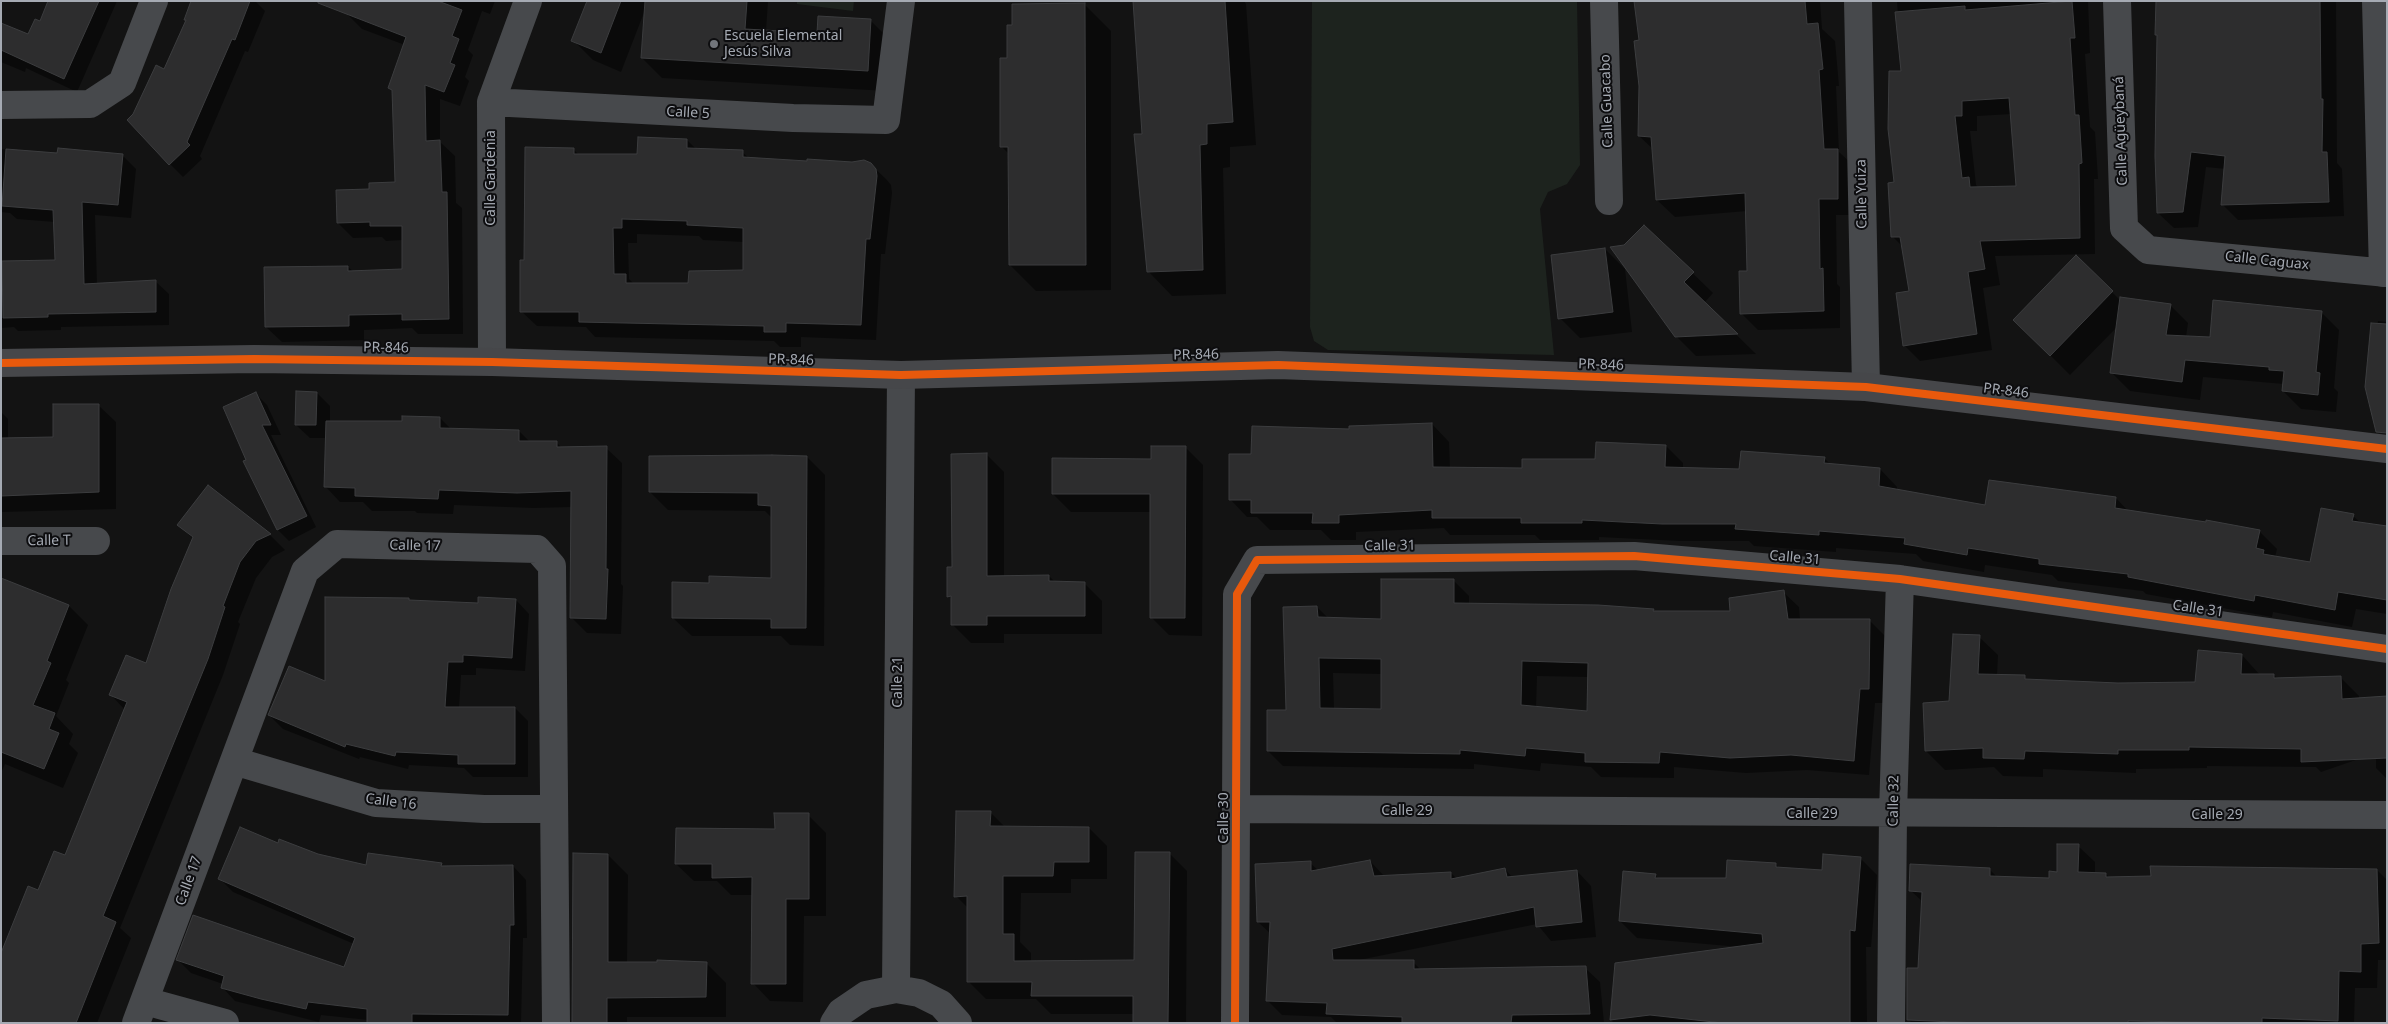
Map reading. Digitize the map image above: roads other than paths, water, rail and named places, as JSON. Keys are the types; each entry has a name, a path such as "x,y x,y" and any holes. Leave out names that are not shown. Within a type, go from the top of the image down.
{"street":[{"path":"1,105 90,104 122,83 154,1"},
{"name":"Calle Gardenia","path":"492,362 491,102 528,1"},
{"name":"Calle 5","path":"491,102 793,118 886,120 901,1"},
{"name":"Calle Guacabo","path":"1604,1 1610,201"},
{"name":"Calle Yuiza","path":"1858,1 1866,387"},
{"name":"Calle Agüeybaná","path":"2118,1 2124,228 2148,250"},
{"path":"2376,1 2385,273"},
{"name":"Calle Caguax","path":"2148,250 2385,273"},
{"name":"PR-846","path":"1,363 254,359 492,362 901,375 1278,365 1866,387 2387,449"},
{"name":"Calle 21","path":"896,989 901,375"},
{"name":"Calle T","path":"1,541 96,540"},
{"name":"Calle 17","path":"140,1012 305,571 337,544 537,549 552,566 556,1023"},
{"name":"Calle 31","path":"1237,614 1237,594 1257,560 1634,556 1900,579 2387,649"},
{"name":"Calle 32","path":"1891,1023 1893,814 1900,579"},
{"name":"Calle 30","path":"1234,1023 1237,614"},
{"name":"Calle 16","path":"234,761 376,803 484,809 553,809"},
{"name":"Calle 29","path":"1237,809 1893,814 2387,815"},
{"path":"834,1023 841,1012 866,995 896,989 919,993 941,1004 958,1023"},
{"path":"140,1012 225,1023"}],"place":[{"name":"Escuela Elemental Jesús Silva","path":"714,44"}]}
